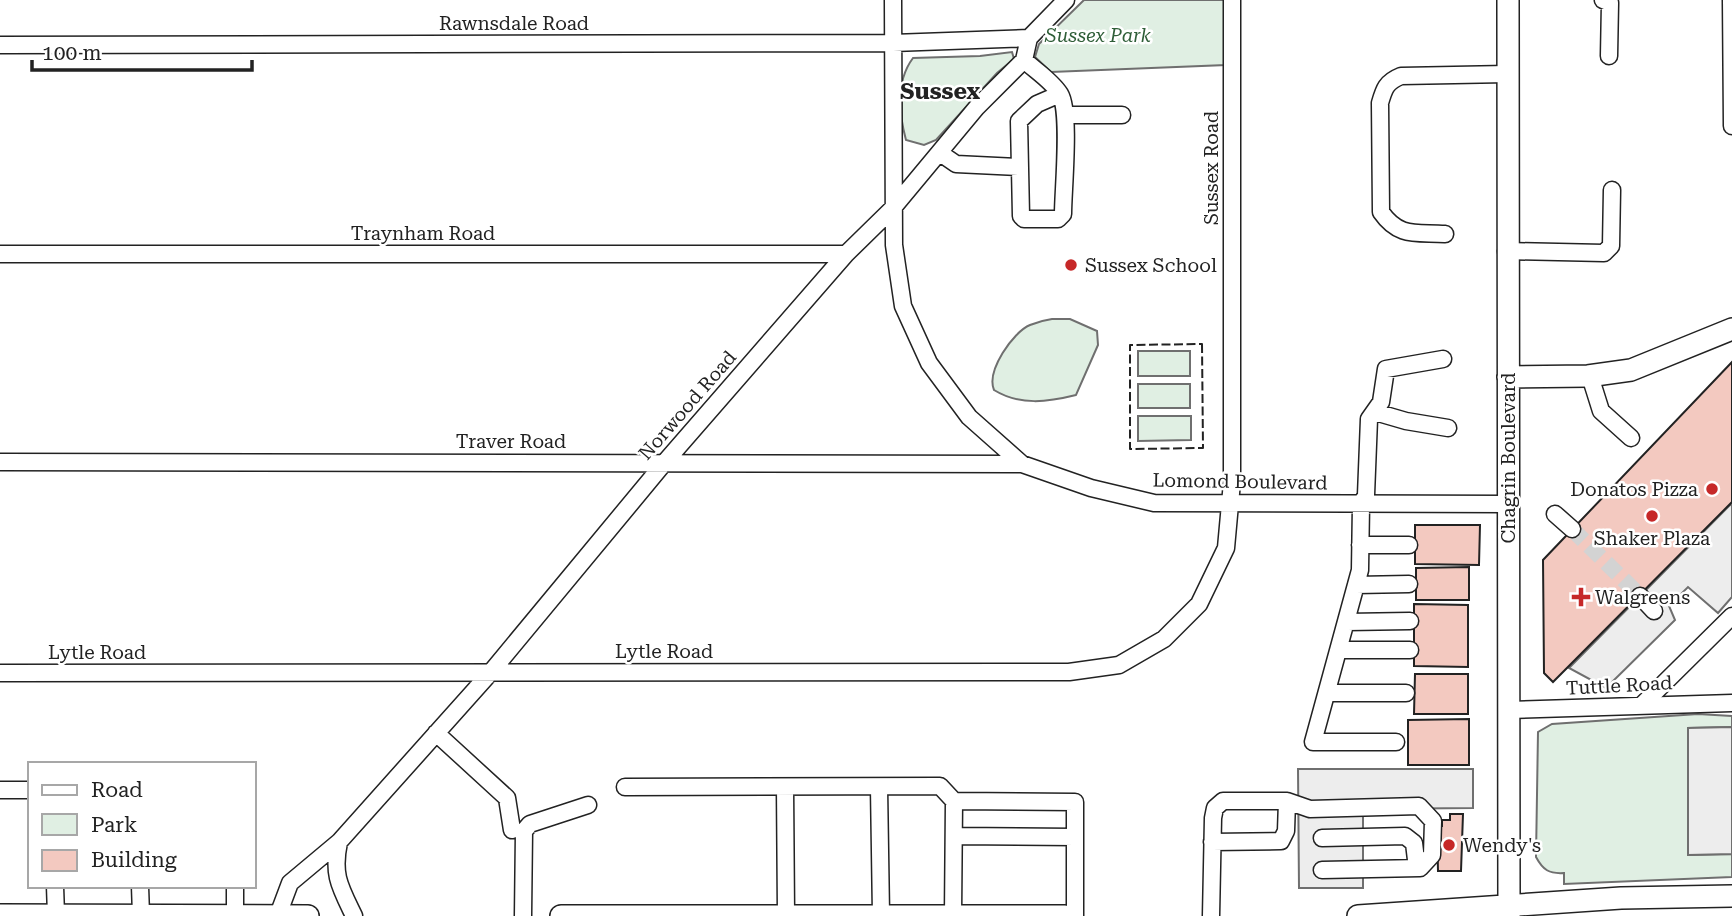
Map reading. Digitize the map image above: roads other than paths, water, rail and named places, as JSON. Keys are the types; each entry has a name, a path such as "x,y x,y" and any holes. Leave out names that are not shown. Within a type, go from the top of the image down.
{"main road":[{"name":"Chagrin Boulevard","path":"1508,0 1506,251 1509,911"},
{"path":"1508,377 1590,376 1631,370 1732,329"},
{"path":"1358,916 1509,911 1621,898 1732,896"},
{"path":"0,915 308,916"},
{"path":"561,916 1065,916"}],"street":[{"name":"Lomond Boulevard","path":"893,0 894,245 903,306 929,363 969,417 1023,464 1091,488 1154,503 1508,504"},
{"path":"1060,94 1037,104 1021,116 1023,218 1060,217 1065,115 1060,94 1024,60 1029,38 1066,0"},
{"name":"Sussex Road","path":"1231,505 1233,0"},
{"path":"1603,0 1610,3 1609,55"},
{"path":"1731,0 1732,126"},
{"name":"Rawnsdale Road","path":"0,45 893,43 1029,38"},
{"name":"Norwood Road","path":"278,915 290,883 339,842 491,672 665,462 846,254 893,208 977,107 1024,60"},
{"path":"1445,234 1401,232 1391,226 1381,212 1380,103 1384,89 1390,80 1401,76 1507,74"},
{"path":"1065,115 1122,115"},
{"path":"940,153 956,164 1020,167"},
{"path":"1506,251 1604,253 1611,246 1612,190"},
{"name":"Traynham Road","path":"0,254 846,254"},
{"path":"1396,742 1313,742 1360,570 1361,505 1366,495 1369,419 1381,402 1385,369 1443,359"},
{"path":"1590,376 1601,411 1631,438"},
{"path":"1375,412 1406,421 1448,428"},
{"name":"Traver Road","path":"0,462 1023,464"},
{"name":"Lytle Road","path":"0,673 1069,672 1119,665 1164,639 1199,604 1226,548 1231,505"},
{"path":"1555,513 1572,530"},
{"path":"1360,545 1409,545"},
{"path":"1356,585 1409,584"},
{"path":"1640,596 1654,611"},
{"path":"1641,706 1732,616"},
{"path":"1347,622 1410,621"},
{"path":"1340,650 1410,650"},
{"path":"1327,694 1406,693"},
{"name":"Tuttle Road","path":"1508,710 1732,703"},
{"path":"436,733 508,798 512,830"},
{"path":"625,787 940,786 954,801 953,915"},
{"path":"785,787 786,915"},
{"path":"879,787 881,915"},
{"path":"0,790 28,790"},
{"path":"954,801 1074,802 1075,916"},
{"path":"1211,916 1215,808 1223,801 1287,801 1310,809 1419,806 1433,821 1432,855 1428,862 1417,868 1322,870"},
{"path":"1212,842 1281,841 1286,831 1287,801"},
{"path":"523,916 524,831 530,824 588,805"},
{"path":"954,836 1075,837"},
{"path":"1322,838 1405,836 1414,843 1417,868"},
{"path":"339,842 334,864 336,880 354,916"},
{"path":"55,888 56,915"},
{"path":"140,888 141,915"},
{"path":"235,888 235,915"}],"tunnel":[{"path":"1572,529 1640,596"}],"place":[{"name":"Sussex School","path":"1071,265"},
{"name":"Donatos Pizza","path":"1712,489"},
{"name":"Shaker Plaza","path":"1652,516"},
{"name":"Walgreens","path":"1581,597"},
{"name":"Wendy's","path":"1449,845"}],"district":[{"name":"Sussex","path":"940,91"}],"park label":[{"name":"Sussex Park","path":"1098,35"}]}
